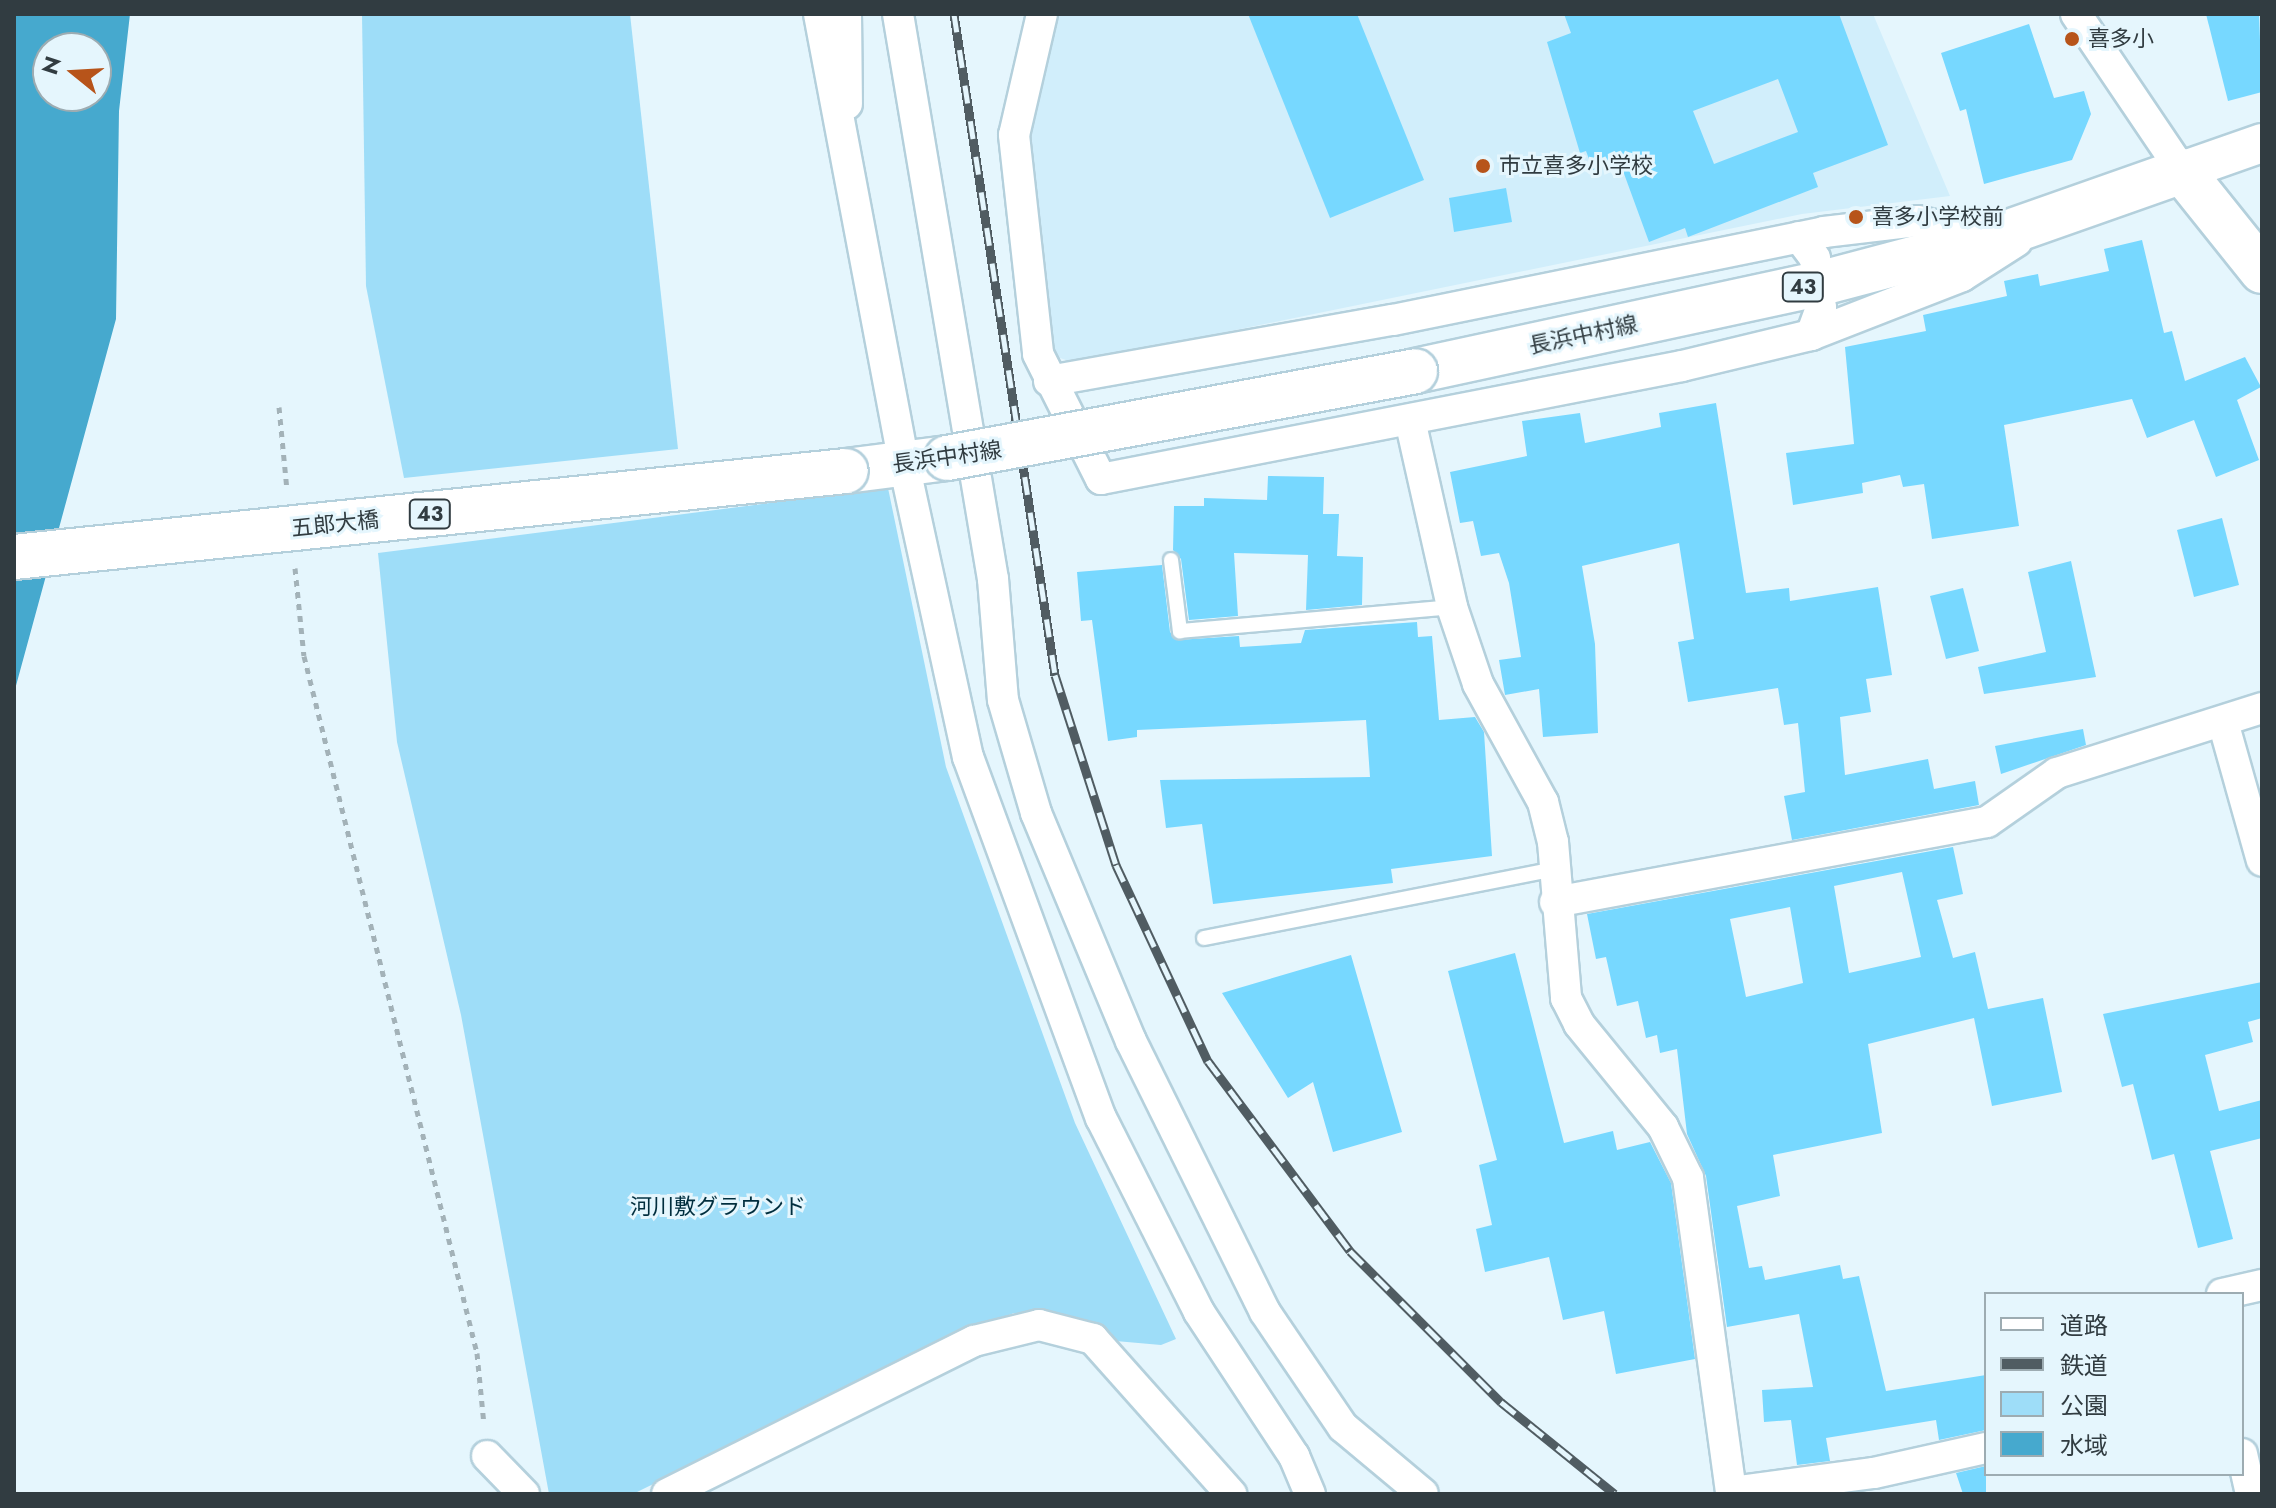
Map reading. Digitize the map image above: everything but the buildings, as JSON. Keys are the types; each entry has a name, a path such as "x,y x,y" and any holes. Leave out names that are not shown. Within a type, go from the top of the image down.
{"main road":[{"name":"長浜中村線","path":"846,471 947,458 1415,371 1818,284 1992,238 2182,171"},
{"path":"2182,171 2262,271"},
{"name":"五郎大橋","path":"14,557 846,471"}],"street":[{"path":"819,14 904,464 968,757 1101,1118 1199,1312 1294,1456 1310,1494"},
{"path":"843,150 846,14"},
{"path":"898,14 993,579 1003,700 1036,813 1131,1041 1265,1312 1343,1427 1423,1494"},
{"path":"1042,14 1014,135 1038,354 1101,479 1410,420 1811,335 1962,276 2059,215"},
{"path":"2076,14 2182,171 2262,143"},
{"path":"1049,381 1393,320 1799,237 1918,221 1992,238"},
{"path":"1799,237 1815,258 1821,308 1811,335"},
{"path":"1410,420 1452,607 1478,684 1543,802 1555,869 1555,902 1566,998 1579,1024 1663,1127 1688,1178 1731,1492 1874,1473 1984,1448"},
{"path":"1555,902 1987,822 2057,773 2262,708"},
{"path":"2223,722 2262,861"},
{"path":"2231,1292 2262,1285"},
{"path":"667,1494 974,1341 1039,1325 1093,1339 1231,1494"},
{"path":"487,1456 524,1494"},
{"path":"1294,1456 1335,1494"},
{"path":"2244,1463 2251,1494"}],"lane":[{"path":"1171,560 1180,631 1452,607"},
{"path":"1204,938 1555,869"}],"path":[{"path":"279,407 288,501"},
{"path":"294,563 304,656 477,1353 487,1456"}],"shaded area":[{"name":"市立喜多小学校","path":"1052,14 1873,14 1950,196 1802,214 1075,363 1051,355 1026,137"}],"green space":[{"path":"362,14 630,14 678,449 404,478 366,286"},
{"name":"河川敷グラウンド","path":"888,488 946,767 1075,1123 1176,1339 1161,1345 1093,1339 1014,1313 946,1340 633,1494 549,1494 461,1015 397,742 378,553"}],"water":[{"path":"14,14 130,14 119,111 116,319 14,693"}],"railway":[{"path":"954,14 1055,675 1116,865 1208,1061 1350,1251 1501,1402 1615,1494"}],"place":[{"name":"喜多小","path":"2072,39"},
{"name":"市立喜多小学校","path":"1483,166"},
{"name":"喜多小学校前","path":"1856,217"}]}
